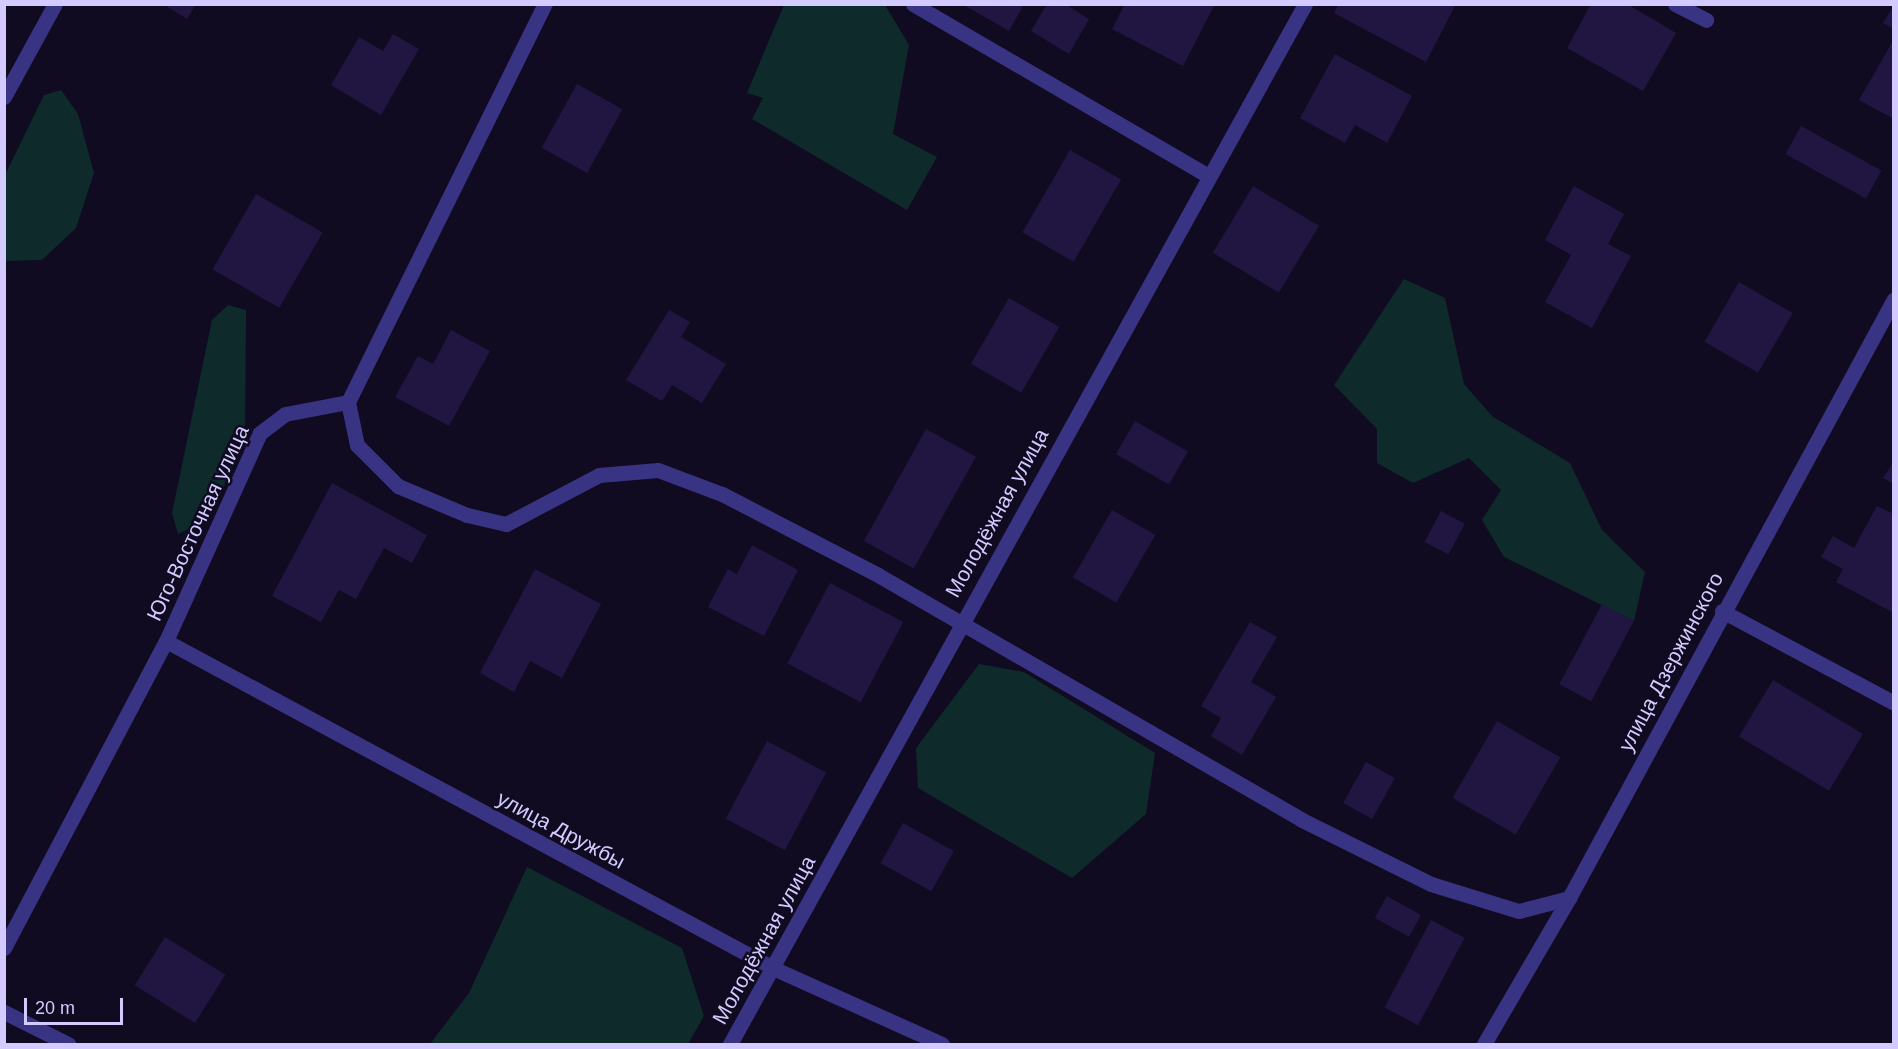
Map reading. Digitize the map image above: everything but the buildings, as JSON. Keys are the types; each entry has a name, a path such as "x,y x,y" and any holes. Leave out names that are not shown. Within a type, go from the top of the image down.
{"street":[{"path":"4,98 55,4"},
{"path":"545,4 348,402 357,445 398,486 467,514 506,524 598,475 658,470 732,500 960,624 1302,820 1431,884 1519,911 1569,898"},
{"path":"913,4 1207,175"},
{"name":"Молодёжная улица","path":"730,1044 775,969 960,624 1207,175 1305,4"},
{"path":"1675,4 1706,20"},
{"name":"улица Дзержинского","path":"1484,1044 1569,898 1722,611 1893,299"},
{"name":"Юго-Восточная улица","path":"4,948 166,641 261,433 285,414 348,402"},
{"path":"1722,611 1893,703"},
{"name":"улица Дружбы","path":"166,641 775,969 942,1044"},
{"path":"4,1012 68,1044"}],"green space":[{"path":"784,5 885,5 909,45 893,134 937,157 907,210 752,119 763,98 747,93"},
{"path":"61,90 78,114 94,173 76,228 42,260 5,261 5,175 44,95"},
{"path":"1404,279 1445,298 1464,384 1492,416 1570,463 1602,530 1645,572 1634,621 1504,557 1482,520 1501,490 1469,458 1413,483 1377,463 1377,429 1334,385"},
{"path":"228,305 246,310 245,439 210,518 178,534 172,513 212,320"},
{"path":"979,664 1024,672 1155,753 1146,814 1072,878 918,788 916,748"},
{"path":"527,867 682,948 704,1016 688,1044 430,1044 469,993"}]}
